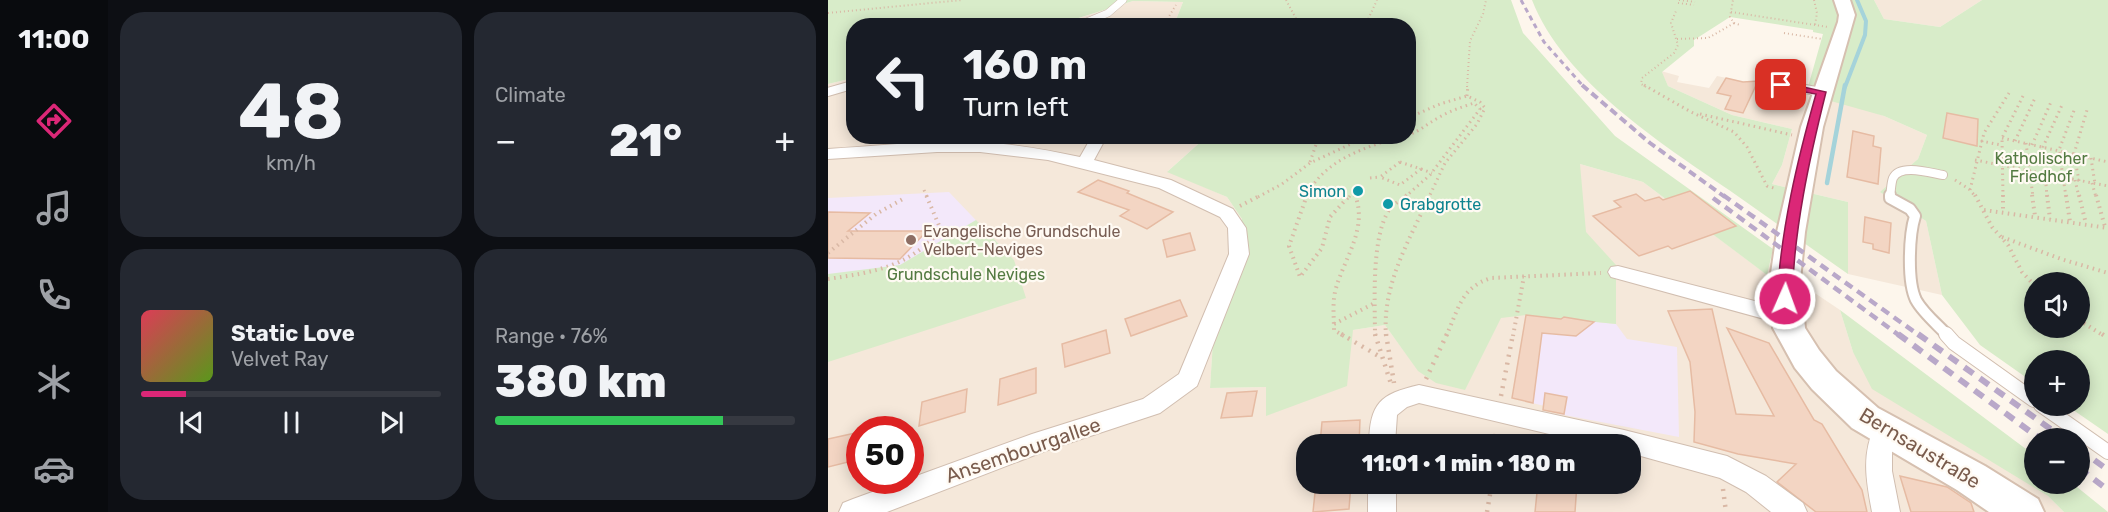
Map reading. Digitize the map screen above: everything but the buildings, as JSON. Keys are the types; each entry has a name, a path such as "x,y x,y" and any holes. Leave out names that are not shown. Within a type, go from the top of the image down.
{"main road":[{"name":"Bernsaustraße","path":"1842,0 1847,15 1844,30 1821,92 1809,139 1786,261 1786,317 1797,344 1824,380 1852,408 1885,431 1971,478 2023,512"}],"street":[{"path":"828,153 846,142"},
{"path":"1084,163 1095,144"},
{"path":"828,153 980,147 1048,155 1165,184 1227,213"},
{"name":"Ansembourgallee","path":"853,512 1041,442 1151,406 1189,380 1239,254 1237,228 1227,213"},
{"path":"1618,272 1647,277 1756,311 1786,317"},
{"path":"1382,434 1382,417 1388,405 1408,396 1498,413 1586,434"},
{"path":"1885,431 1878,444 1878,470 1886,512"},
{"path":"1641,447 1727,468 1756,483 1793,512"},
{"path":"1382,494 1382,512"}],"lane":[{"path":"1096,18 1118,7 1123,0"},
{"path":"1781,85 1821,92"},
{"path":"828,92 846,87"},
{"path":"1943,175 1912,169 1896,173 1893,178 1890,198 1910,209 1915,216 1912,225 1909,264 1916,300 1954,343 2024,393"},
{"path":"2057,416 2108,452"}],"path":[{"path":"828,13 962,0"},
{"path":"1286,0 1296,18"},
{"path":"1369,18 1377,0"},
{"path":"1467,96 1470,41 1484,14 1486,0"},
{"path":"1733,0 1730,17 1734,23 1740,25"},
{"path":"1814,0 1817,13 1815,25"},
{"path":"1678,2 1695,4"},
{"path":"1168,18 1176,5"},
{"path":"1676,11 1671,23 1678,45 1674,53 1642,78 1641,84 1691,112 1726,127 1740,138 1767,186 1798,194"},
{"path":"1731,12 1844,30"},
{"path":"1677,39 1708,38 1734,23"},
{"path":"1784,33 1822,39"},
{"path":"1970,190 1984,133 2009,93"},
{"path":"1408,396 1387,353 1384,315 1391,279 1445,163 1477,124 1485,108 1480,102 1467,96 1416,114"},
{"path":"2003,212 2002,138 2023,96"},
{"path":"2015,141 2035,98"},
{"path":"2032,145 2051,102"},
{"path":"1408,396 1382,358 1374,337 1374,303 1380,238 1389,210 1432,173 1480,109 1473,103 1439,117 1424,131 1416,133"},
{"path":"2050,219 2043,147 2062,105"},
{"path":"2070,222 2059,150 2075,108"},
{"path":"2086,224 2074,154 2087,110"},
{"path":"1691,112 1809,139"},
{"path":"2002,138 2108,162"},
{"path":"1982,141 2001,145"},
{"path":"2026,143 2035,216"},
{"path":"1310,163 1316,144"},
{"path":"1227,213 1282,184 1310,163 1351,144"},
{"path":"1373,144 1324,172 1312,185 1289,246 1300,277 1322,248 1330,217 1354,191 1360,202 1355,243 1333,302 1334,330 1382,358"},
{"path":"1984,210 2106,228 2094,184 2091,158"},
{"path":"1380,177 1401,160 1432,173"},
{"path":"1976,160 2108,186"},
{"path":"1400,185 1422,169"},
{"path":"1943,175 1962,182 1981,201 1999,236 2007,244 2024,275"},
{"path":"1370,178 1380,177 1412,190"},
{"path":"828,279 887,270 919,253 934,240 941,230 924,190"},
{"path":"828,253 876,214 903,199"},
{"path":"1999,236 2061,260 2108,273"},
{"path":"1408,396 1467,291 1475,283 1491,278 1618,272"},
{"path":"1498,413 1524,276"},
{"path":"1334,324 1374,303"},
{"path":"2090,327 2108,338"},
{"path":"1723,489 1726,512"},
{"path":"1487,512 1489,494"}],"shaded area":[{"path":"1874,0 1982,0 1940,27 1884,19"},
{"path":"1133,1 1183,2 1177,18 1080,18"},
{"path":"1661,71 1679,76 1677,82 1709,88 1717,76 1765,86 1767,81 1807,88 1884,116 1927,135 1918,159 1881,192 1926,221 1942,295 1848,274 1848,202 1772,184 1782,165 1792,129 1732,115 1668,86"},
{"path":"846,80 846,144 1198,144 1168,171 1227,197 1242,219 1215,309 1210,388 1266,387 1267,415 1353,330 1385,325 1418,370 1580,164 1643,182 1766,274 1770,263 1840,310 1853,352 2024,478 2024,494 2045,494 2064,512 828,512 828,84"},
{"name":"Evangelische Grundschule Velbert-Neviges","path":"949,192 1014,260 828,298 828,198"},
{"path":"1526,315 1616,324 1627,339 1677,347 1679,437 1559,414 1553,408 1512,398"}],"green space":[{"path":"828,0 1511,0 1523,33 1615,136 1773,249 1767,275 1643,182 1580,164 1586,232 1616,265 1616,324 1526,315 1501,318 1465,390 1436,383 1418,371 1385,325 1353,330 1347,386 1266,416 1266,387 1210,388 1215,309 1242,219 1227,197 1167,172 1198,144 1416,144 1416,18 1177,18 1183,2 1133,1 1078,18 846,18 846,80 828,84"},
{"name":"Katholischer Friedhof","path":"1532,0 1874,0 1884,19 1940,27 1982,0 2108,0 2108,434 2082,416 2090,416 2090,350 2024,350 2024,376 1980,345 1942,295 1926,221 1880,192 1918,159 1927,135 1884,116 1806,94 1823,34 1813,32 1813,30 1730,17 1694,40 1694,46 1662,72 1668,86 1732,115 1792,129 1782,165 1772,184 1848,202 1848,274 1673,152 1616,107 1566,57 1547,29"},
{"name":"Grundschule Neviges","path":"976,220 1014,260 1026,298 828,362 828,274 900,265"},
{"path":"1840,310 2024,448 2024,481 1872,389 1853,352"},
{"path":"2045,494 2086,494 2108,512 2064,512"}],"waterway":[{"path":"1845,87 1865,35 1866,21 1857,0"},
{"path":"1827,183 1845,85"}],"railway":[{"path":"1521,0 1544,42 1583,86"},
{"path":"1583,86 1650,143 1725,197"},
{"path":"1723,195 1920,336"},
{"path":"1713,198 1900,336"},
{"path":"1898,334 2025,428"},
{"path":"1918,334 2049,428"},
{"path":"2090,457 2108,470"},
{"path":"2090,476 2108,490"}],"place":[{"name":"Simon","path":"1358,191"},
{"name":"Grabgrotte","path":"1388,204"},
{"name":"Evangelische Grundschule Velbert-Neviges","path":"911,240"}],"route":[{"path":"1781,85 1821,92 1809,139 1791,232 1786,261 1785,299"}]}
